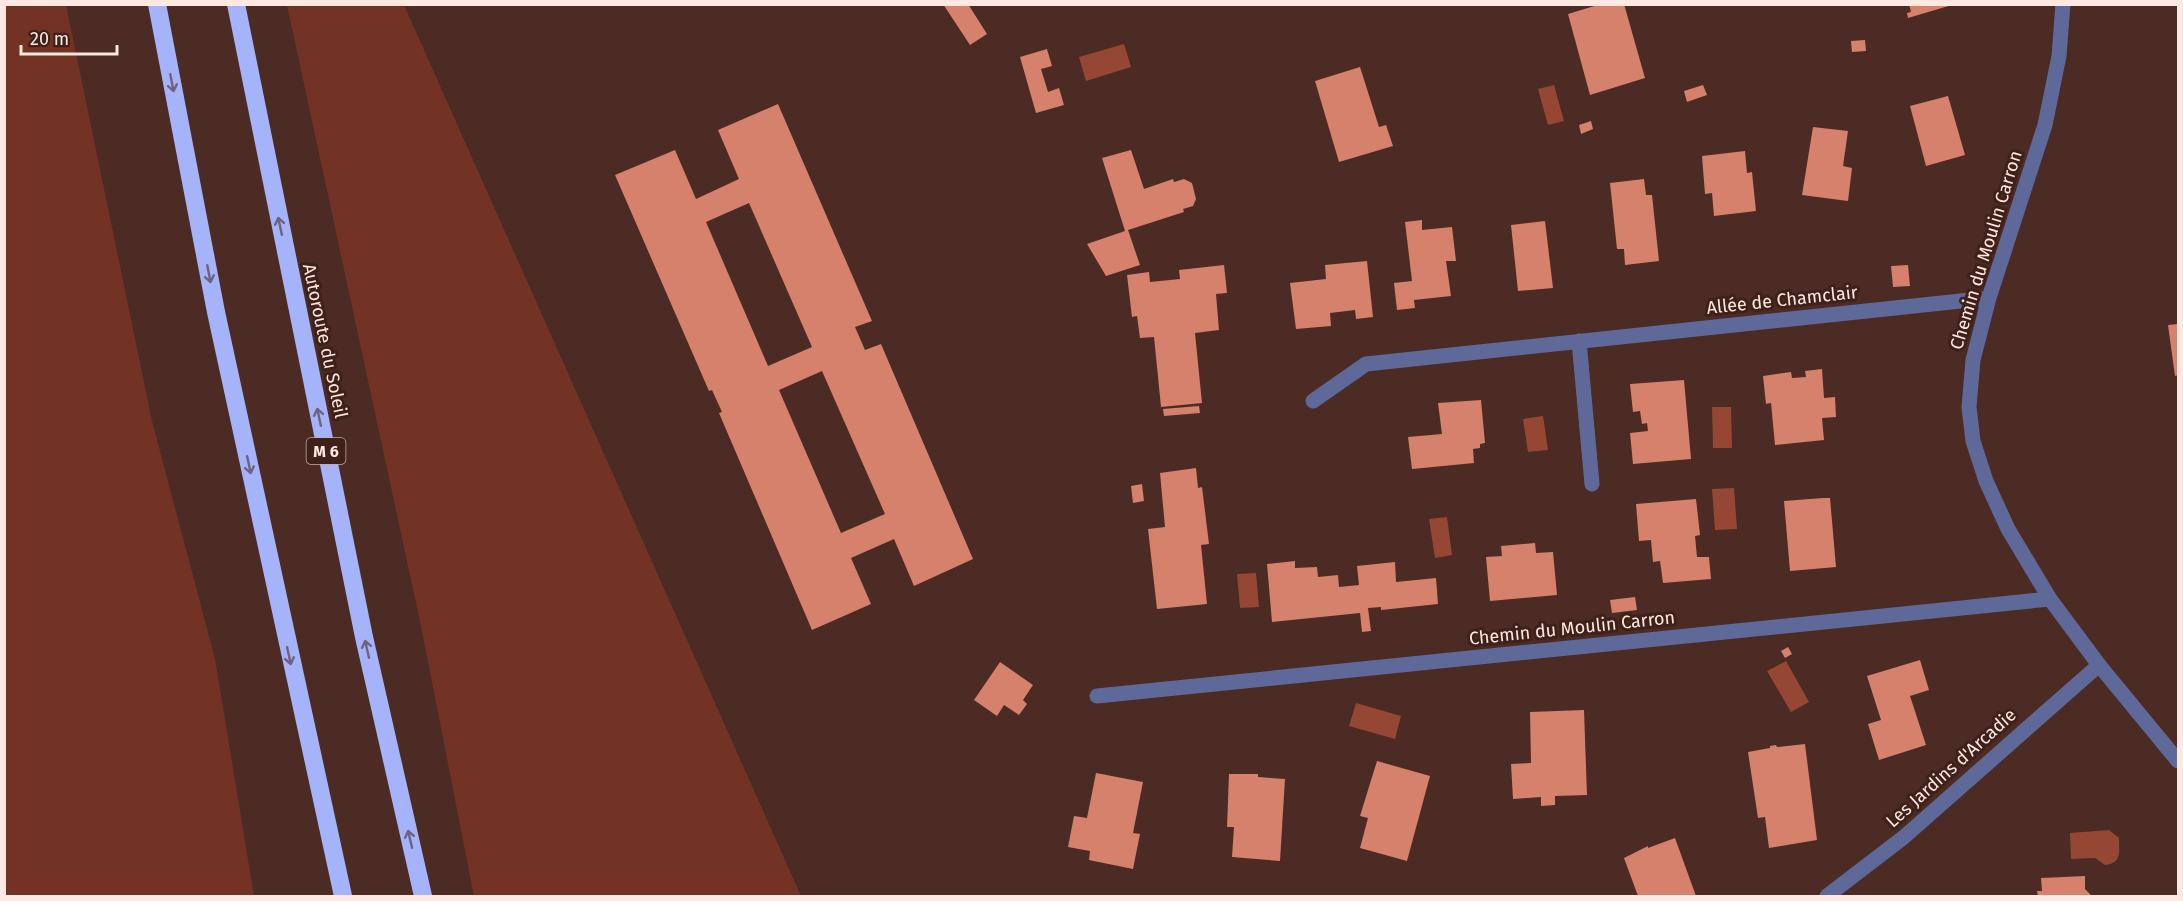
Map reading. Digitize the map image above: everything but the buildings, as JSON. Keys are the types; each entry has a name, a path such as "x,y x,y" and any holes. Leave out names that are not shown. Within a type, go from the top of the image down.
{"highway":[{"path":"157,4 216,312 343,897"},
{"name":"Autoroute du Soleil","path":"236,4 364,637 423,897"}],"street":[{"name":"Chemin du Moulin Carron","path":"2062,4 2059,56 2045,125 1989,298 1973,360 1969,407 1973,441 1986,481 2008,529 2050,599 2099,665 2178,760"},
{"name":"Allée de Chamclair","path":"1313,402 1366,364 1989,298"},
{"path":"1580,341 1593,484"},
{"name":"Chemin du Moulin Carron","path":"1097,696 2050,599"},
{"name":"Les Jardins d'Arcadie","path":"1827,897 1904,837 2099,665"}],"shaded area":[{"path":"5,4 66,5 152,421 215,659 254,896 5,896"},
{"path":"287,5 404,5 801,896 474,896 421,626"},
{"path":"1124,44 1131,67 1086,81 1079,57"},
{"path":"1554,85 1564,121 1548,125 1538,89"},
{"path":"1712,407 1731,407 1732,448 1713,448"},
{"path":"1543,416 1548,450 1528,452 1523,419"},
{"path":"1734,488 1737,529 1715,530 1712,489"},
{"path":"1447,517 1452,555 1435,558 1429,519"},
{"path":"1256,573 1259,607 1240,608 1237,574"},
{"path":"1786,661 1809,702 1791,712 1767,671"},
{"path":"1356,703 1401,716 1395,739 1349,726"},
{"path":"2109,830 2119,838 2118,856 2114,862 2105,865 2095,858 2071,859 2070,833"}]}
